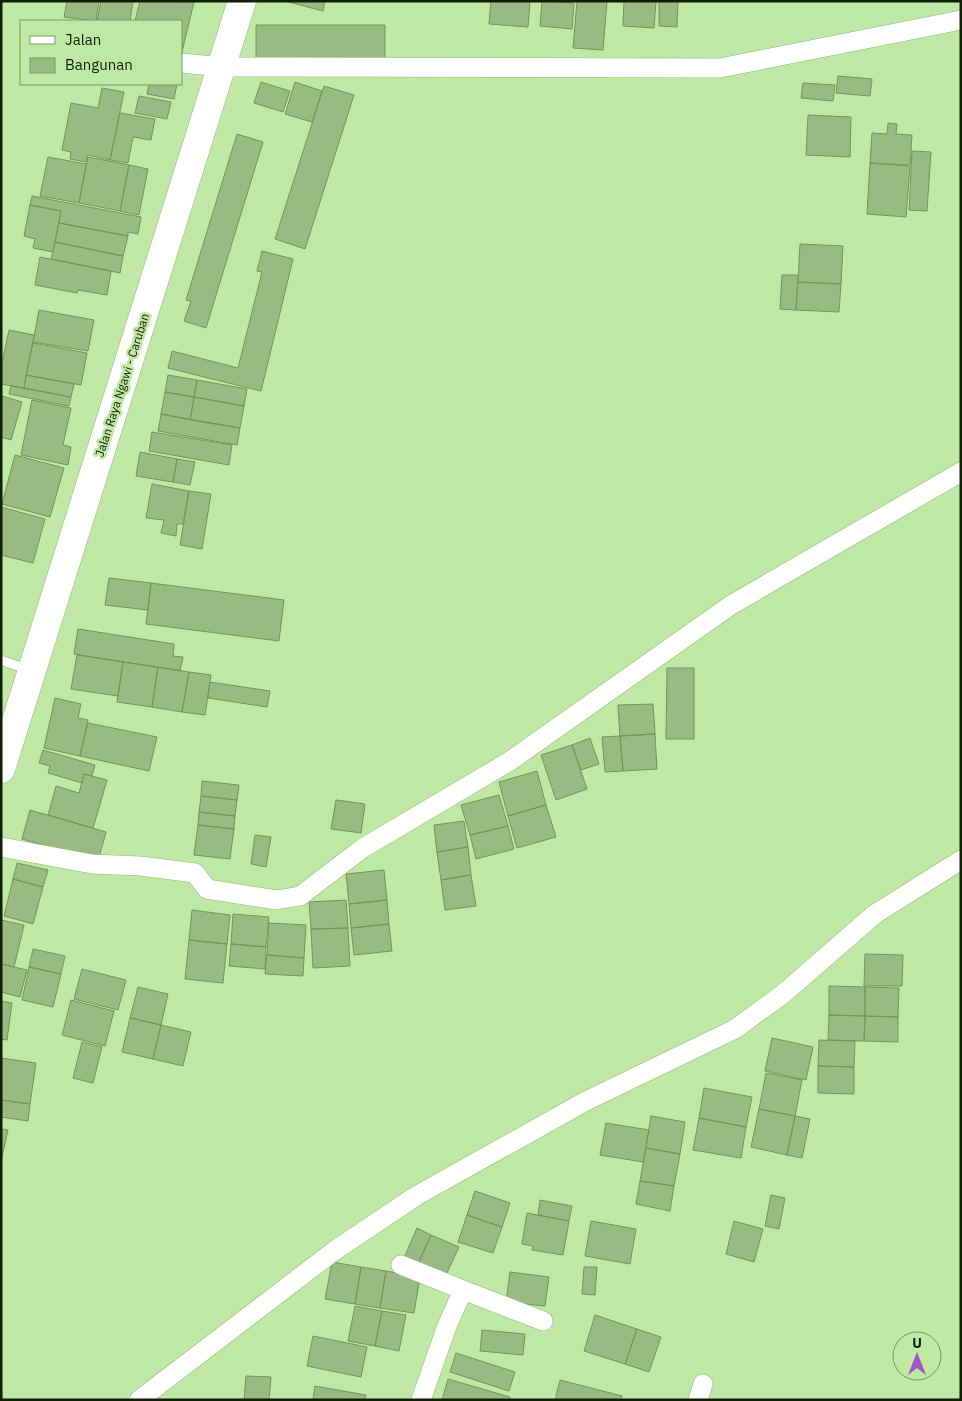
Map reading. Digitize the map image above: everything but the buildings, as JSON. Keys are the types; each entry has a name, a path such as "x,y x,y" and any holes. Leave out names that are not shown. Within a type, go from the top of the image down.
{"highway":[{"name":"Jalan Raya Ngawi - Caruban","path":"3,754 32,670 223,67 242,1"}],"street":[{"path":"182,63 223,67 720,68 961,20"},
{"path":"1,847 92,864 140,866 195,873 206,889 222,893 276,900 300,896 363,848 510,761 731,605 961,472"},
{"path":"139,1400 334,1251 416,1196 586,1100 735,1029 783,994 875,914 961,860"},
{"path":"401,1265 543,1321"},
{"path":"421,1400 447,1326 463,1290"}],"lane":[{"path":"1,660 32,670"}]}
